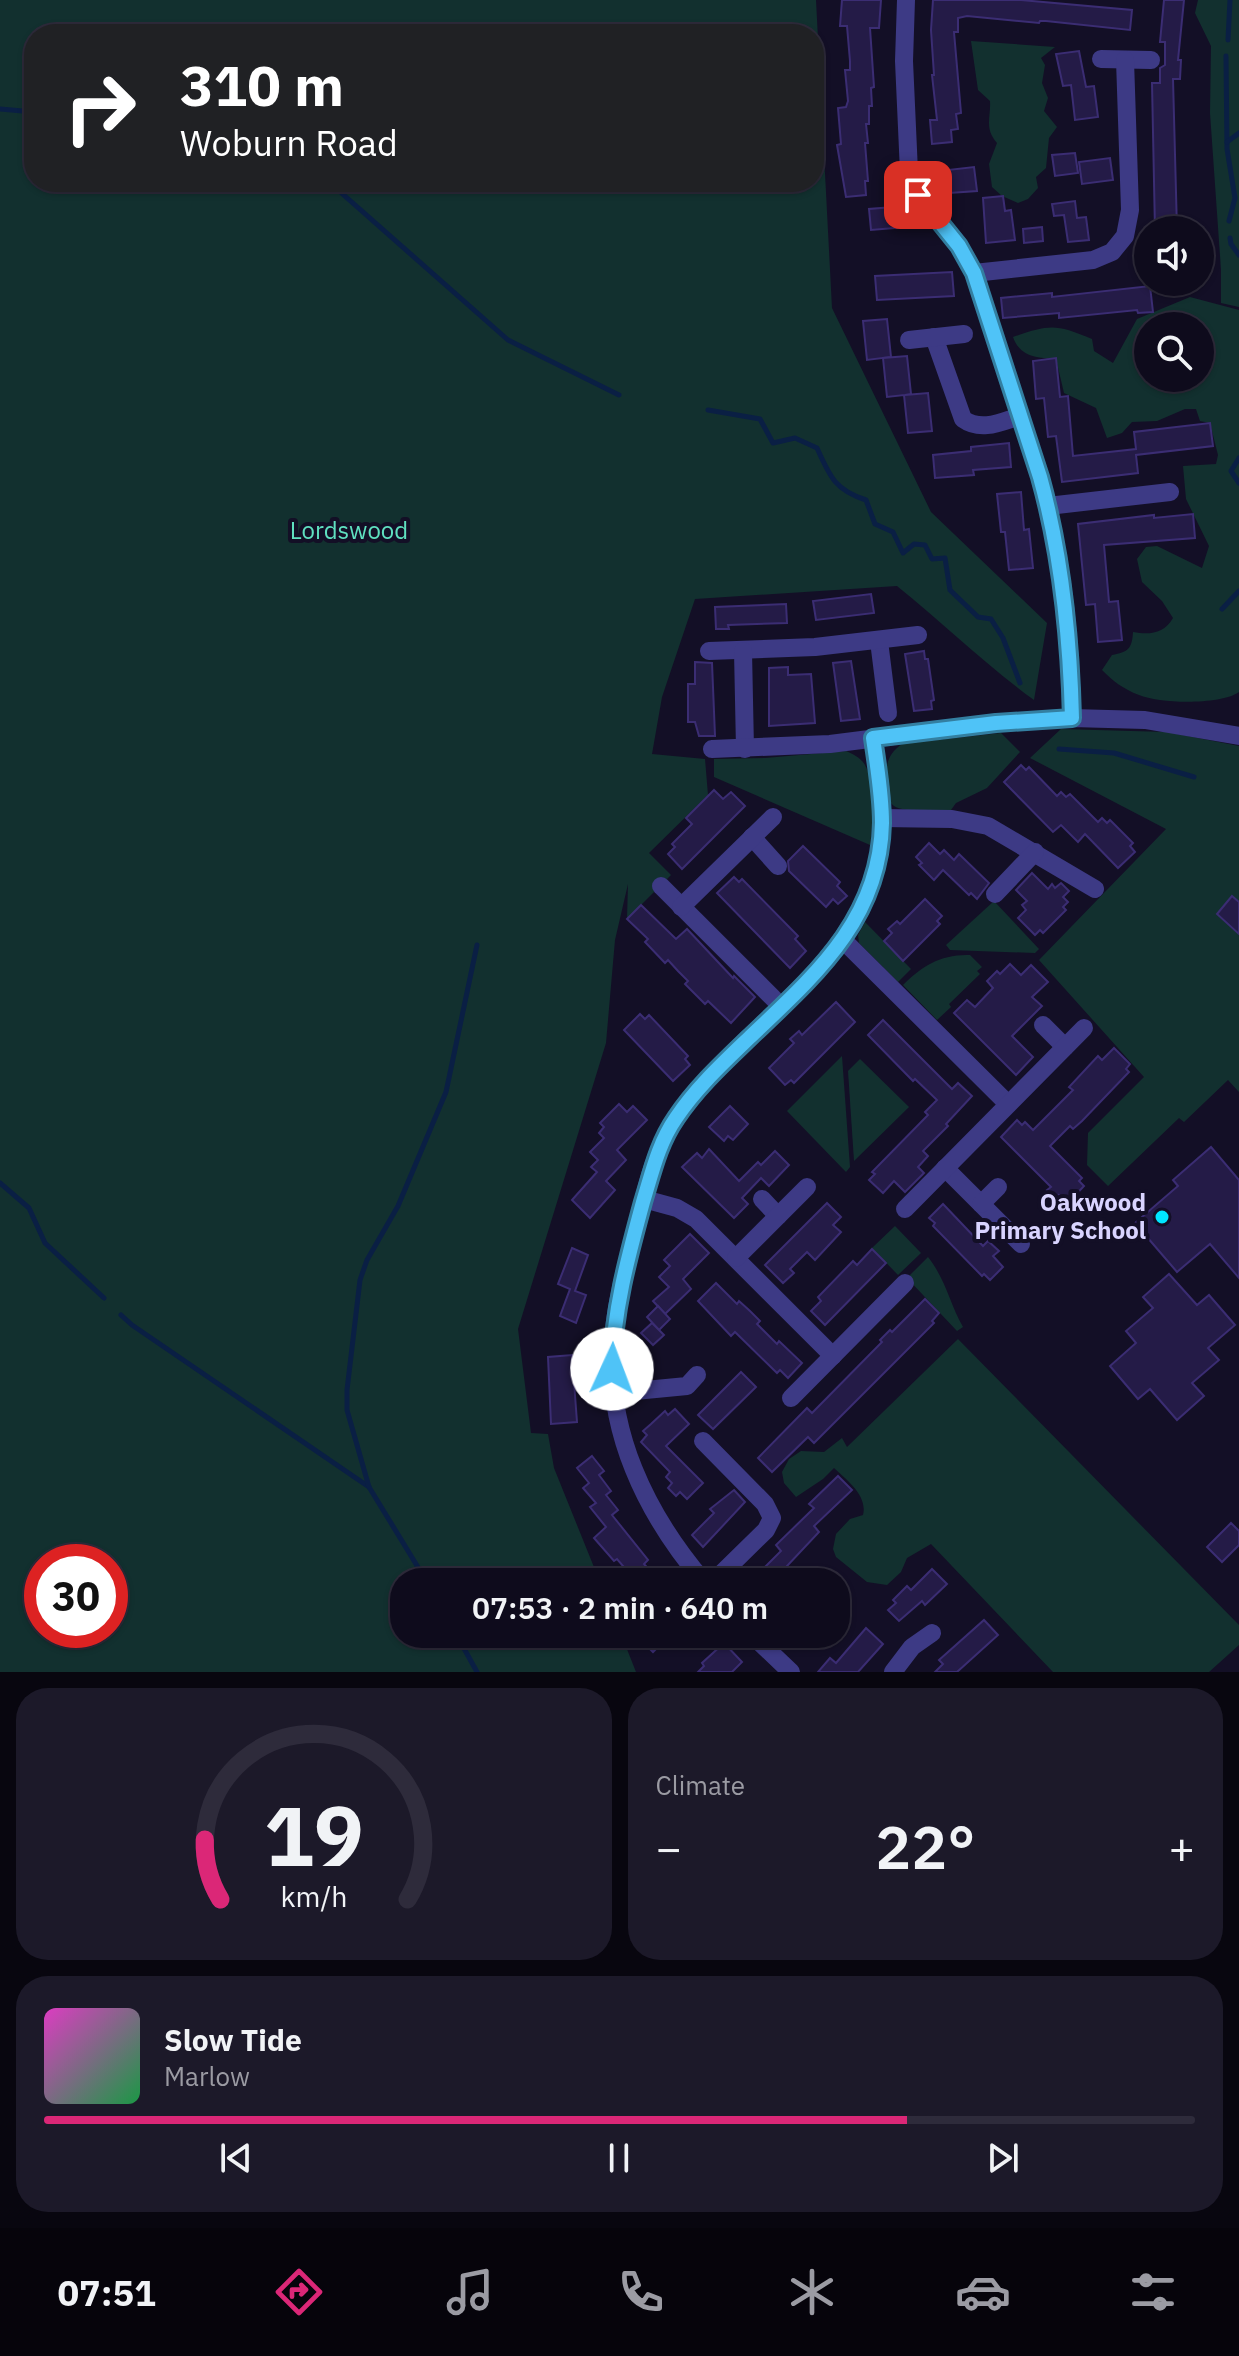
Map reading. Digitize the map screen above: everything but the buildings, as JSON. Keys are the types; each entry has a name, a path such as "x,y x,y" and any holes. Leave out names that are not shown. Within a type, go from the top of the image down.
{"street":[{"path":"906,0 904,61 909,172 918,195 959,246 974,273 1048,506 1069,637 1072,718"},
{"path":"1101,59 1151,60"},
{"path":"974,273 1093,260 1112,252 1125,236 1130,210 1125,60"},
{"path":"909,340 964,334"},
{"path":"934,337 963,419 985,426 1020,416"},
{"path":"1048,506 1170,492"},
{"path":"709,651 879,641 918,635"},
{"path":"879,641 888,713"},
{"path":"743,651 745,749"},
{"path":"712,749 790,747 996,723 1072,718 1145,720 1239,736"},
{"path":"693,1568 671,1540 644,1494 623,1442 612,1369 614,1323 627,1261 660,1146 680,1112 722,1064 816,972 858,917 875,874 882,818 873,738"},
{"path":"681,907 773,817"},
{"path":"882,818 971,821 1012,838 1095,889"},
{"path":"752,837 778,866"},
{"path":"995,894 1035,852"},
{"path":"661,886 781,1006"},
{"path":"843,940 1008,1104"},
{"path":"1043,1025 1065,1047"},
{"path":"905,1209 1084,1028"},
{"path":"945,1168 1021,1244"},
{"path":"736,1258 807,1187"},
{"path":"981,1204 998,1187"},
{"path":"644,1199 687,1212 833,1356"},
{"path":"762,1199 778,1216"},
{"path":"791,1398 905,1283"},
{"path":"614,1393 687,1386 697,1375"},
{"path":"703,1441 765,1504 772,1518 766,1530 727,1568"},
{"path":"893,1672 906,1640 932,1633"},
{"path":"763,1648 781,1669"}],"green space":[{"name":"Lordswood","path":"0,0 816,0 817,24 24,24 24,192 824,192 824,154 832,308 931,512 1047,623 1034,700 897,586 695,599 662,697 652,754 705,759 708,795 649,853 671,875 627,919 628,884 615,940 606,1043 518,1329 531,1433 548,1434 554,1468 594,1568 390,1568 390,1648 627,1648 636,1672 0,1672"},
{"path":"1198,0 1239,0 1239,307 1221,303 1210,113 1211,46 1195,13"},
{"path":"971,41 1055,47 1041,58 1045,65 1042,83 1048,98 1044,111 1057,127 1049,138 1046,168 1036,177 1038,188 1028,199 1018,203 1002,196 992,187 989,164 997,143 989,128 990,101 978,90"},
{"path":"1190,297 1239,310 1239,692 1230,696 1190,702 1149,698 1133,693 1102,670 1112,655 1128,649 1133,632 1156,632 1173,618 1162,601 1142,582 1137,559 1146,547 1157,546 1202,568 1209,546 1186,499 1183,466 1216,464 1218,455 1210,423 1200,421 1196,409 1185,409 1157,421 1132,422 1122,433 1107,438 1096,408 1064,393 1056,359 1036,357 1025,352 1013,337 1045,328 1070,331 1092,339 1094,351 1113,363 1134,324 1134,392 1214,392 1214,312 1154,312"},
{"path":"1061,729 1167,732 1239,746 1239,1092 1228,1080 1184,1122 1179,1118 1108,1186 1087,1165 1088,1133 1144,1077 1039,960 1166,829 1030,758"},
{"path":"1001,733 1020,752 987,788 956,803 951,810 905,810 891,802 888,763 892,753 902,744"},
{"path":"846,751 862,761 869,774 872,805 870,845 714,777 714,759"},
{"path":"994,901 1039,949 1035,953 950,950 946,945"},
{"path":"865,922 911,969 898,982 859,943 858,935"},
{"path":"970,955 982,967 977,971 980,974 937,1020 903,985 933,962"},
{"path":"842,1056 850,1167 846,1172 787,1111"},
{"path":"860,1059 909,1107 854,1161 848,1071"},
{"path":"895,1226 921,1253 898,1275 872,1248"},
{"path":"928,1257 963,1327 957,1331 907,1278"},
{"path":"958,1339 1239,1625 1239,1645 1209,1672 1053,1672 931,1544 907,1558 901,1572 887,1585 867,1582 836,1557 833,1549 836,1534 850,1519 863,1515 862,1501 850,1483 834,1468 796,1497 784,1483 782,1472 789,1459 801,1451 824,1452 842,1438 847,1447"}],"waterway":[{"path":"1228,40 1230,0"},
{"path":"1226,56 1227,149 1235,198 1229,221"},
{"path":"0,109 24,111"},
{"path":"1227,142 1239,133"},
{"path":"340,192 508,340 619,395"},
{"path":"1230,238 1239,255"},
{"path":"708,410 760,419 773,443 795,438 817,448 835,481 847,492 866,500 875,524 893,532 903,553 914,544 925,545 932,559 945,558 950,590 978,617 991,619 1003,638 1020,683"},
{"path":"1239,458 1231,471 1239,483"},
{"path":"1222,609 1239,591"},
{"path":"1059,749 1114,753 1194,777"},
{"path":"418,1568 369,1487 347,1410 347,1390 360,1280 367,1260 398,1206 446,1092 477,945"},
{"path":"0,1183 29,1208 45,1243 104,1298"},
{"path":"121,1315 369,1487"},
{"path":"464,1648 477,1672"}],"place":[{"name":"Oakwood Primary School","path":"1162,1217"}],"route":[{"path":"612,1369 614,1323 627,1261 653,1167 666,1133 707,1079 835,951 858,917 867,896 875,874 882,827 873,738 996,723 1072,718 1065,599 1040,477 974,273 959,246 918,195"}]}
